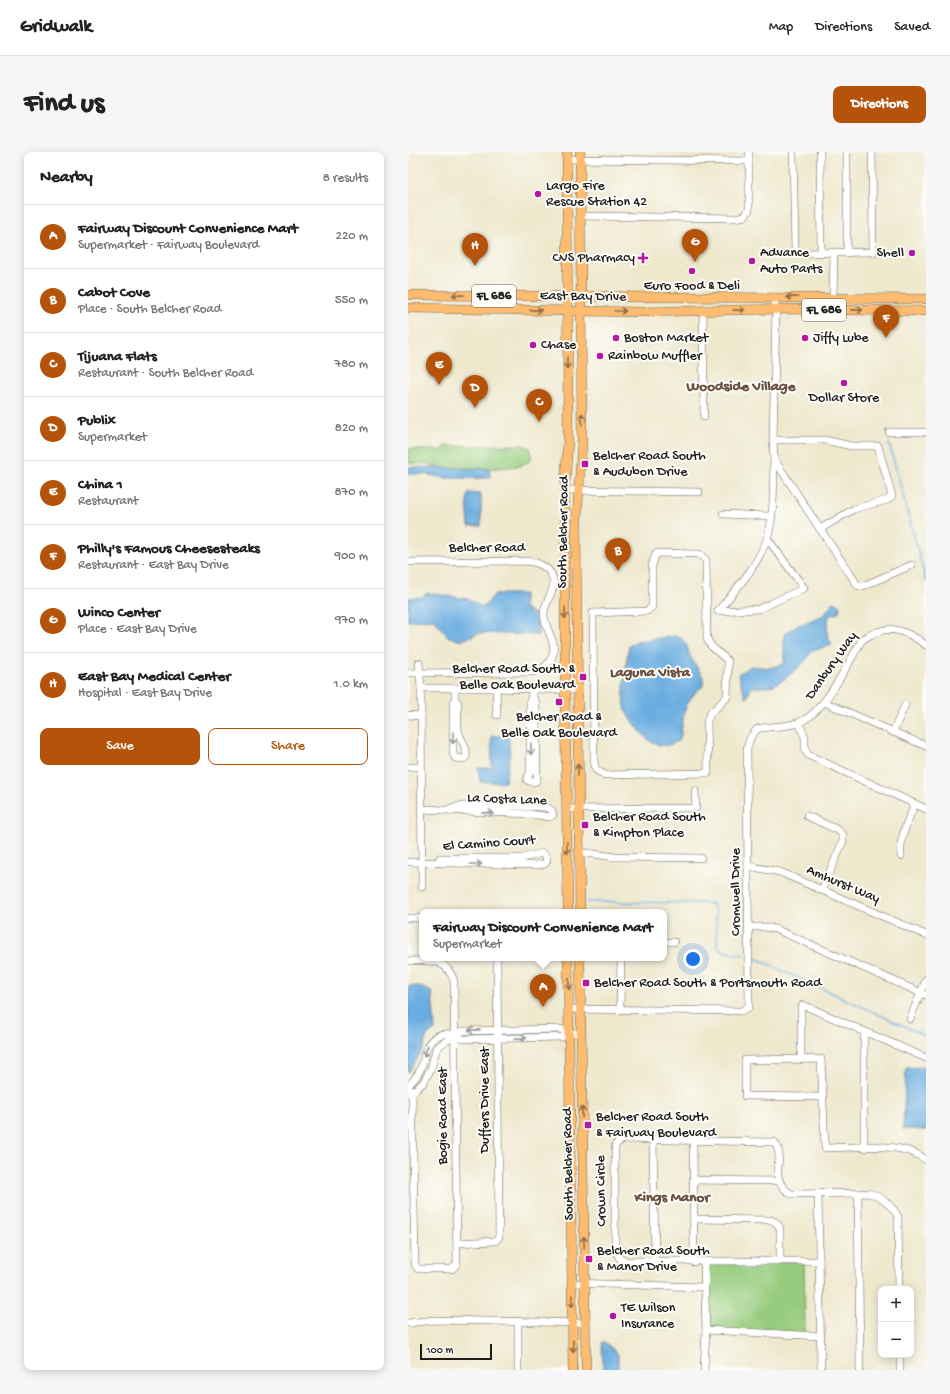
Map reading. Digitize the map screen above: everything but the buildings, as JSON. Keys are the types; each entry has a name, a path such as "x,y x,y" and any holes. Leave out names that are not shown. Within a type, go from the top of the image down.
{"main road":[{"name":"South Belcher Road","path":"567,156 568,440 565,490 565,689 568,909"},
{"name":"South Belcher Road","path":"580,156 582,441 576,536 580,909"},
{"name":"East Bay Drive","path":"408,294 926,299"},
{"name":"East Bay Drive","path":"408,308 567,311 776,309 926,311"},
{"name":"South Belcher Road","path":"568,961 573,1370"},
{"name":"South Belcher Road","path":"580,961 586,1370"}],"street":[{"path":"580,216 736,218 746,216 749,210 750,152"},
{"path":"793,152 795,249 801,253 871,253 873,249 872,152"},
{"path":"820,152 821,253"},
{"path":"847,152 847,253"},
{"path":"567,156 749,161"},
{"path":"833,297 834,253"},
{"path":"767,538 804,588 759,610 718,611 756,562 767,538 771,516 774,459 773,440 776,309 774,297"},
{"path":"703,310 704,417"},
{"path":"889,432 926,432"},
{"path":"568,440 582,441"},
{"path":"773,440 825,440 851,446 878,446 892,496 887,500 854,509 820,529"},
{"path":"774,459 858,586 863,586 912,565"},
{"path":"565,490 699,492"},
{"path":"723,514 771,516"},
{"path":"656,553 702,555 706,560 707,639 711,646 728,660 727,698 710,714 707,721 708,774 605,775 596,770 594,761 593,691 593,612 647,611 652,607 652,566 656,553"},
{"name":"Belcher Road","path":"408,562 537,562 550,572 553,580 553,588 545,606 544,614 554,650 553,657 548,664 541,670 532,672 408,673"},
{"name":"Danbury Way","path":"747,750 750,738 757,729 799,723 811,716 824,702 862,640 871,634 894,629 915,637 926,645"},
{"path":"419,663 421,688 422,887"},
{"path":"421,688 533,688 577,690"},
{"path":"455,688 455,700 453,702 453,754 455,758 463,759 466,757 467,753 466,747 459,734 458,703 455,700"},
{"path":"496,688 497,715"},
{"path":"533,688 533,696 536,703 537,776 536,781 532,782 527,780 530,772 530,702 533,696"},
{"path":"824,702 926,746"},
{"path":"893,732 905,705"},
{"path":"408,716 421,716"},
{"path":"799,723 808,754 926,809"},
{"name":"Cromwell Drive","path":"620,1010 741,1011 749,1007 747,750"},
{"path":"408,767 421,768"},
{"path":"566,809 696,808 695,791"},
{"path":"901,856 900,847 905,828 915,804"},
{"name":"La Costa Lane","path":"421,809 449,809 454,811 530,814 550,817 553,815 552,811 546,808 534,807 453,807 449,809"},
{"path":"806,816 838,830 843,835 843,841 822,890"},
{"path":"579,852 615,857 701,858"},
{"name":"El Camino Court","path":"408,862 535,865 545,864 547,860 545,855 542,853 523,858 440,858 437,862"},
{"name":"Amhurst Way","path":"748,866 780,872 926,935"},
{"path":"408,918 419,918"},
{"path":"749,927 765,927 775,930 923,994"},
{"path":"667,942 674,942"},
{"name":"Bogie Road East","path":"408,961 434,961 443,964 451,972 454,981 456,1034 457,1264 452,1269 424,1270 418,1269 415,1264 410,1095"},
{"name":"Duffers Drive East","path":"457,1242 495,1241 499,1237 497,961"},
{"path":"569,1009 620,1010 621,961"},
{"path":"910,1019 923,994 926,980"},
{"path":"801,1060 801,1009 803,1005 926,1058"},
{"path":"541,1029 542,1038"},
{"path":"410,1095 426,1078 431,1069 436,1050 440,1045 462,1030 561,1029 569,1033 581,1033"},
{"path":"864,1032 864,1148"},
{"path":"410,1095 408,1086 422,1066 426,1049 433,1037 443,1033 456,1034 463,1039 562,1037 569,1033"},
{"path":"822,1097 745,1096 745,1060 821,1059 825,1148 897,1147 915,1153 926,1160"},
{"name":"Crown Circle","path":"778,1181 778,1151 774,1142 623,1139 615,1145 615,1249 620,1259 626,1261 819,1261"},
{"path":"653,1140 655,1262"},
{"path":"693,1140 694,1262"},
{"path":"693,1180 778,1181 781,1186 791,1194 858,1193 876,1196 895,1211 898,1217 899,1286"},
{"path":"858,1193 860,1370"},
{"path":"818,1194 821,1370"},
{"path":"694,1219 771,1220 779,1226 780,1230 780,1261"},
{"path":"704,1262 706,1330 704,1370"},
{"path":"572,1284 704,1287"},
{"path":"408,1323 435,1320 585,1323"},
{"path":"518,1321 518,1370"},
{"path":"706,1330 821,1336"},
{"path":"900,1358 900,1370"}],"green space":[{"path":"522,445 530,448 532,455 530,461 519,466 488,469 442,469 428,464 408,463 408,449 443,450 445,446"},
{"path":"804,1261 805,1335 706,1331 706,1263"}],"water":[{"path":"408,467 488,469 491,476 488,478 445,478 425,474 408,474"},
{"path":"469,493 481,494 481,526 469,526 467,500"},
{"path":"427,593 469,599 483,608 495,594 524,594 524,609 538,616 538,635 478,633 461,641 447,636 434,619 408,621 408,598 422,597"},
{"path":"833,602 839,604 840,608 838,613 829,616 827,634 832,644 811,652 800,666 779,683 769,687 752,687 746,699 738,674 751,666 769,668 784,664 784,634 799,625 824,615"},
{"path":"675,636 681,638 686,644 690,656 703,677 703,686 691,698 685,710 680,740 672,744 659,745 644,736 627,713 624,696 624,678 629,646 637,641"},
{"path":"508,735 510,755 505,782 480,782 478,768 492,768 491,736"},
{"path":"408,986 419,986 432,992 435,1030 427,1035 423,1050 408,1073"},
{"path":"926,1067 926,1130 903,1129 906,1068"},
{"path":"602,1342 605,1342 618,1354 618,1370 603,1370"}],"waterway":[{"path":"889,443 926,581"},
{"path":"586,902 708,903 713,905 716,913 717,947 726,952 744,955"},
{"path":"755,958 926,1036"}],"place":[{"name":"Largo Fire Rescue Station 42","path":"538,194"},
{"name":"Shell","path":"912,253"},
{"name":"CVS Pharmacy","path":"643,258"},
{"name":"Advance Auto Parts","path":"752,261"},
{"name":"Winco Center","path":"695,262"},
{"name":"East Bay Medical Center","path":"475,266"},
{"name":"Euro Food & Deli","path":"692,271"},
{"name":"Boston Market","path":"616,338"},
{"name":"Jiffy Lube","path":"805,338"},
{"name":"Philly's Famous Cheesesteaks","path":"886,338"},
{"name":"Chase","path":"533,345"},
{"name":"Rainbow Muffler","path":"600,356"},
{"name":"Dollar Store","path":"844,383"},
{"name":"China 1","path":"439,385"},
{"name":"Publix","path":"475,408"},
{"name":"Tijuana Flats","path":"539,422"},
{"name":"Belcher Road South & Audubon Drive","path":"585,464"},
{"name":"Cabot Cove","path":"618,571"},
{"name":"Belcher Road South & Belle Oak Boulevard","path":"583,677"},
{"name":"Belcher Road & Belle Oak Boulevard","path":"559,702"},
{"name":"Belcher Road South & Kimpton Place","path":"585,825"},
{"name":"Belcher Road South & Portsmouth Road","path":"586,983"},
{"name":"Fairway Discount Convenience Mart","path":"543,1007"},
{"name":"Belcher Road South & Fairway Boulevard","path":"588,1125"},
{"name":"Belcher Road South & Manor Drive","path":"589,1259"},
{"name":"TE Wilson Insurance","path":"613,1316"}],"district":[{"name":"Woodside Village","path":"741,387"},
{"name":"Laguna Vista","path":"650,673"},
{"name":"Kings Manor","path":"672,1198"}]}
